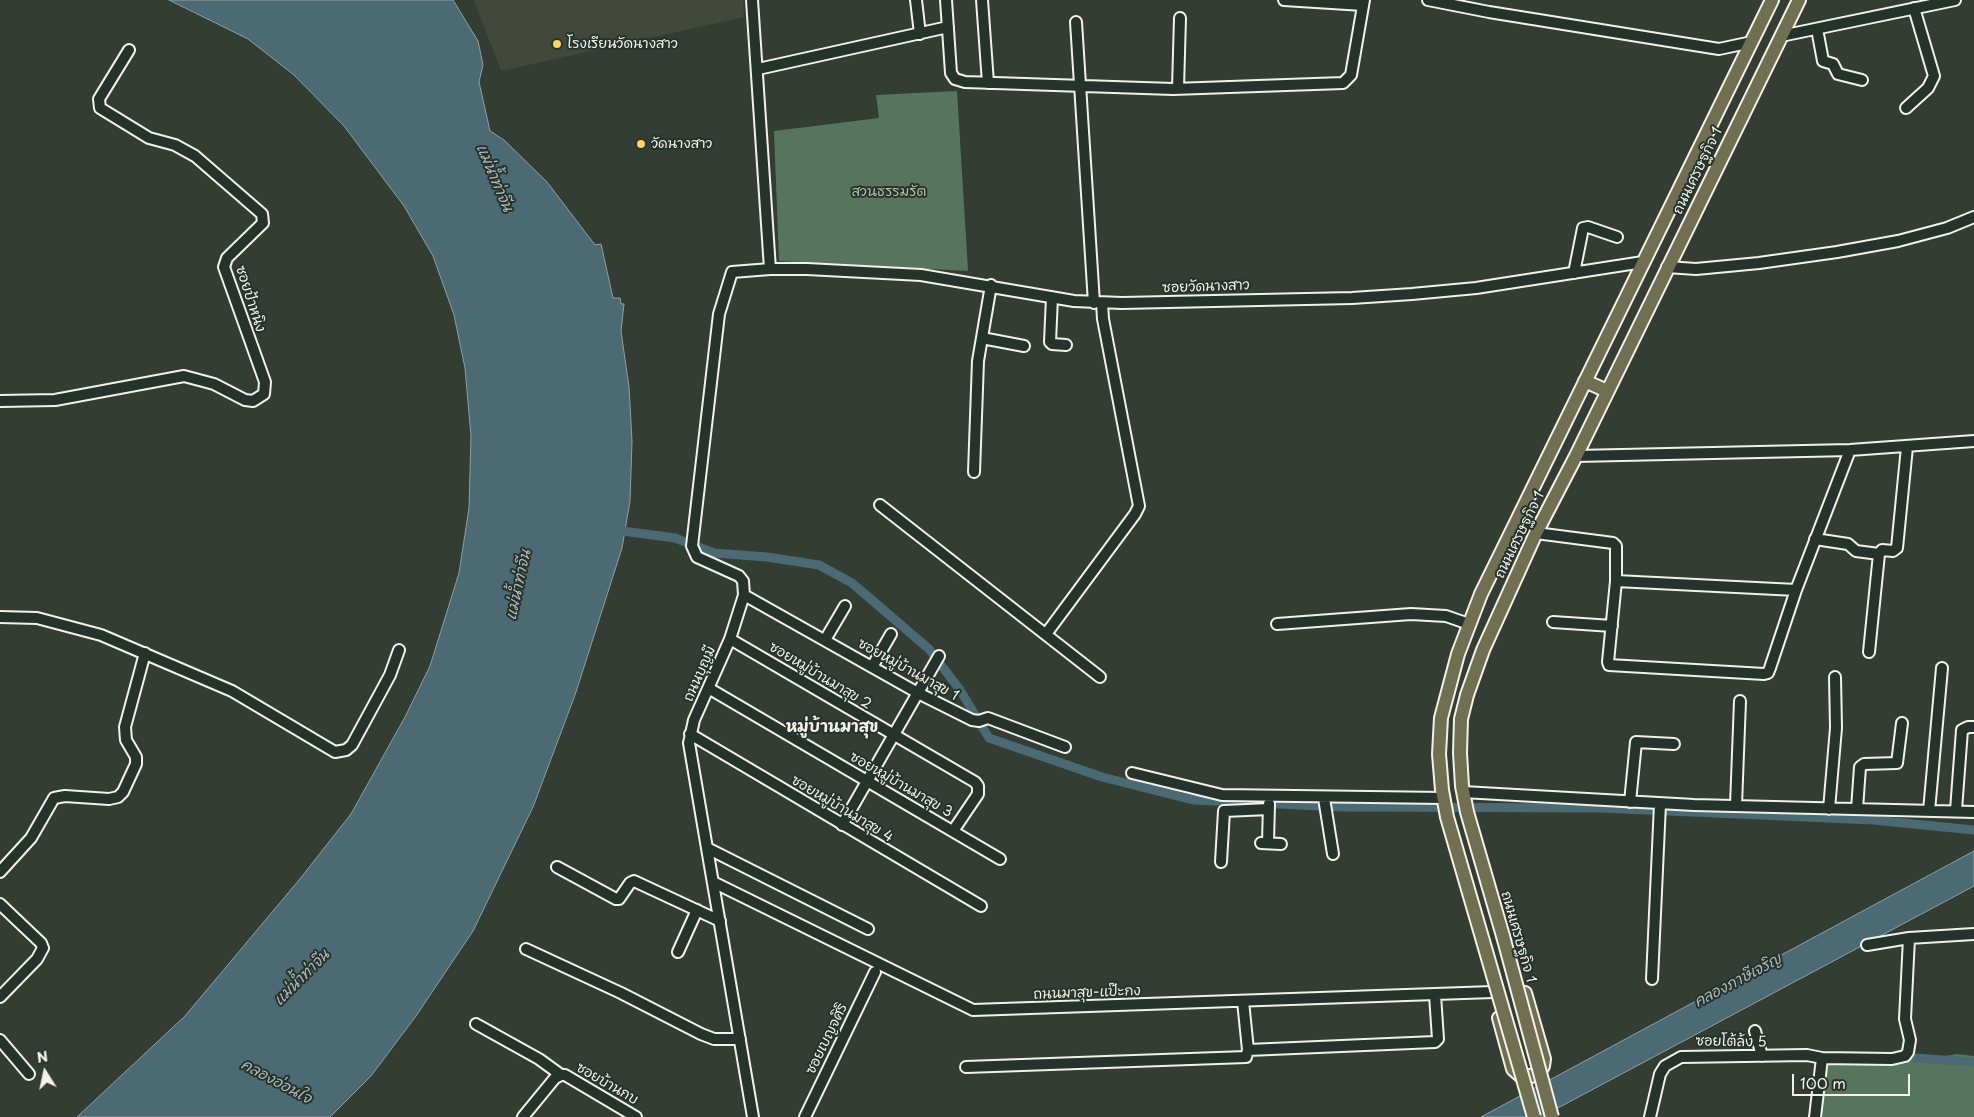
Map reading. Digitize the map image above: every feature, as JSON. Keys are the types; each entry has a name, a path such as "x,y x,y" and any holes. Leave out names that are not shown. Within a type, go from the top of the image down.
{"main road":[{"name":"ถนนเศรษฐกิจ 1","path":"1534,1117 1447,817 1443,798 1439,754 1441,718 1458,654 1481,594 1772,0"},
{"name":"ถนนเศรษฐกิจ 1","path":"1552,1117 1467,812 1463,792 1460,753 1461,719 1466,695 1482,650 1536,532 1576,456 1799,0"},
{"path":"1585,381 1607,391"},
{"path":"1447,817 1513,1069 1522,1077 1537,1075 1543,1066 1544,1059 1506,928 1467,812"}],"street":[{"path":"752,0 770,269"},
{"path":"916,0 920,34"},
{"path":"946,0 951,73 956,79 988,83 1178,88 1342,83 1351,75 1363,2 1284,0"},
{"path":"982,0 988,83"},
{"path":"1428,0 1489,12 1719,49 1752,42"},
{"path":"1781,36 1955,0"},
{"path":"1906,108 1928,88 1934,76 1914,8"},
{"path":"1178,88 1180,18"},
{"path":"1046,634 1136,514 1139,506 1103,319 1098,303 1076,22"},
{"path":"758,69 948,28"},
{"path":"1816,29 1823,61 1833,64 1838,74 1862,80"},
{"name":"ซอยป้าหนิง","path":"0,401 55,400 184,376 214,384 245,400 253,401 264,394 265,382 224,267 227,258 263,223 262,214 202,162 184,149 149,138 100,108 99,99 129,50"},
{"path":"1667,267 1696,269 1759,263 1837,252 1898,241 1947,228 1974,217"},
{"path":"1574,273 1583,228 1588,227 1617,237"},
{"name":"ซอยวัดนางสาว","path":"744,594 743,581 739,576 697,557 692,542 719,314 732,272 770,269 921,275 1098,303 1352,298 1476,288 1643,262"},
{"path":"974,472 978,361 991,285"},
{"path":"1052,297 1050,342 1052,344 1066,345"},
{"path":"982,338 1024,346"},
{"path":"1576,456 1850,450 1974,441"},
{"path":"1869,652 1879,554 1882,550 1893,551 1897,548 1907,447"},
{"path":"1536,532 1613,543 1616,549 1616,582 1608,662 1610,665 1768,673 1796,590 1850,450"},
{"path":"880,505 1100,677"},
{"path":"1815,539 1848,544 1856,550 1879,554"},
{"path":"1616,582 1796,590"},
{"name":"ถนนบุญมี","path":"744,594 730,639 710,689 694,720 690,734 690,753 753,1117"},
{"name":"ซอยหมู่บ้านมาสุข 1","path":"744,594 918,693 976,722 988,718 1065,747"},
{"path":"825,640 845,606"},
{"path":"1277,624 1410,614 1446,616 1470,624"},
{"path":"0,617 37,618 83,628 232,691 325,748 342,752 352,746 390,675 400,650"},
{"path":"1553,622 1612,626"},
{"path":"872,667 891,634"},
{"name":"ซอยหมู่บ้านมาสุข 2","path":"730,639 893,736 968,777 978,786 978,794 953,831"},
{"path":"0,872 31,838 54,798 65,796 109,799 118,797 123,792 136,764 136,757 126,740 124,726 145,653"},
{"path":"842,825 939,656"},
{"path":"1929,811 1942,668"},
{"path":"1829,809 1836,728 1835,677"},
{"name":"ซอยหมู่บ้านมาสุข 3","path":"710,689 1000,859"},
{"path":"1736,806 1740,701"},
{"path":"1857,809 1860,767 1864,764 1897,764 1902,723"},
{"path":"1956,810 1962,730 1968,727 1974,728"},
{"name":"ซอยหมู่บ้านมาสุข 4","path":"690,734 981,906"},
{"path":"1630,802 1636,742 1674,744"},
{"path":"1132,773 1222,795 1324,798 1443,798"},
{"path":"1463,792 1660,804 1829,809 1956,810 1974,812"},
{"path":"1268,797 1269,809 1265,843 1281,844"},
{"path":"1324,798 1333,854"},
{"path":"1652,979 1660,804"},
{"path":"1221,862 1224,811 1269,809"},
{"path":"707,848 868,929"},
{"path":"557,867 616,899 619,898 630,883 634,882 720,921"},
{"name":"ถนนมาสุข-แป๊ะกง","path":"713,882 974,1010 1492,992"},
{"path":"0,904 43,948 37,959 0,997"},
{"path":"678,952 697,910"},
{"path":"1867,945 1909,938 1974,934"},
{"name":"ซอยโต้ล้ง 5","path":"1650,1117 1660,1074 1665,1066 1673,1060 1690,1055 1806,1055 1822,1058 1892,1059 1904,1056 1908,1052 1910,1040 1905,1019 1909,938"},
{"path":"526,949 621,992 702,1034 714,1039 740,1039"},
{"name":"ซอยเบญจศิริ","path":"805,1117 875,972"},
{"path":"1248,1050 1435,1042 1438,1038 1435,995"},
{"path":"966,1067 1246,1057 1248,1050 1243,1001"},
{"path":"476,1024 540,1059 560,1075"},
{"path":"1755,1031 1762,1056"},
{"path":"0,1040 29,1074"},
{"path":"1815,1117 1822,1058"},
{"name":"ซอยบ้านกบ","path":"523,1117 555,1078 560,1075 636,1117"}],"shaded area":[{"name":"โรงเรียนวัดนางสาว","path":"474,0 743,0 744,17 501,71"}],"green space":[{"name":"สวนธรรมรัต","path":"957,91 968,271 779,261 774,131 879,118 876,95"},
{"path":"1957,1054 1974,1056 1974,1117 1821,1117 1825,1063 1917,1061"}],"water":[{"path":"169,0 453,0 478,41 483,65 479,82 490,131 504,140 547,182 595,245 601,244 613,298 620,298 621,304 624,304 621,331 629,387 632,441 630,501 622,548 575,695 533,807 473,931 416,1016 371,1076 330,1117 77,1117 185,1016 299,880 351,814 405,717 430,666 459,573 469,508 471,436 465,368 454,315 433,256 404,206 344,126 294,75 248,39"},
{"name":"คลองภาษีเจริญ","path":"1974,851 1974,886 1541,1117 1481,1117"}],"waterway":[{"path":"615,530 675,538 714,553 767,557 819,565 852,583 929,649 960,690 989,738 1102,777 1193,800 1343,807 1602,808 1873,820 1974,830"},
{"path":"1913,1058 1974,1062"}],"place":[{"name":"โรงเรียนวัดนางสาว","path":"557,44"},
{"name":"วัดนางสาว","path":"641,144"}],"district":[{"name":"หมู่บ้านมาสุข","path":"832,728"}],"water label":[{"name":"แม่น้ำท่าจีน","path":"494,178"},
{"name":"แม่น้ำท่าจีน","path":"519,585"},
{"name":"แม่น้ำท่าจีน","path":"302,978"},
{"name":"คลองอ่อนใจ","path":"276,1082"}]}
